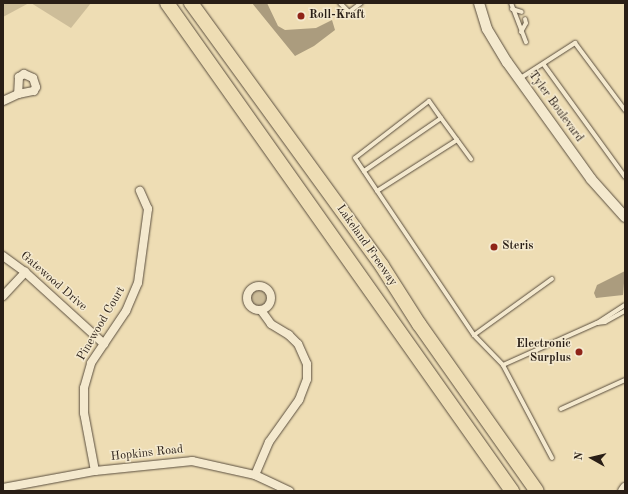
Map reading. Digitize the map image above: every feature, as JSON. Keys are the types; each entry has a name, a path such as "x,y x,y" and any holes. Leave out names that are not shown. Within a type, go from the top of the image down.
{"highway":[{"name":"Lakeland Freeway","path":"167,3 512,491"},
{"name":"Lakeland Freeway","path":"192,3 382,266 419,324 537,491"}],"street":[{"name":"Tyler Boulevard","path":"479,3 487,29 519,80 591,179 625,217"},
{"path":"3,101 18,94"},
{"name":"Pinewood Court","path":"95,471 84,413 84,388 92,363 126,311 138,284 148,209 140,191"},
{"name":"Gatewood Drive","path":"3,256 25,272 104,344"},
{"path":"3,296 25,272"},
{"path":"255,475 270,442 299,400 307,379 307,364 298,344 289,335 271,324 261,310"},
{"name":"Hopkins Road","path":"3,488 95,471 192,461 255,475 290,491"}],"lane":[{"path":"340,3 349,12 361,3"},
{"path":"510,3 526,42"},
{"path":"512,9 522,12"},
{"path":"521,32 526,23 525,18"},
{"path":"519,80 544,65 575,43 625,110"},
{"path":"544,65 625,177"},
{"path":"471,159 429,101 355,158 474,335 502,365 552,458"},
{"path":"364,171 441,118"},
{"path":"377,191 457,140"},
{"path":"474,335 552,279"},
{"path":"502,365 597,323 625,305"},
{"path":"597,323 606,322 625,311"},
{"path":"561,409 625,380"}],"shaded area":[{"path":"3,3 29,3 3,17"},
{"path":"31,3 91,3 71,28"},
{"path":"252,3 267,3 278,26 285,30 316,28 332,20 335,30 314,46 295,56"},
{"path":"625,271 623,295 596,298 594,293 597,285"},
{"path":"259,289 265,292 268,298 265,304 259,307 253,304 250,298 253,292"}],"place":[{"name":"Roll-Kraft","path":"301,16"},
{"name":"Steris","path":"494,247"},
{"name":"Electronic Surplus","path":"579,352"}]}
